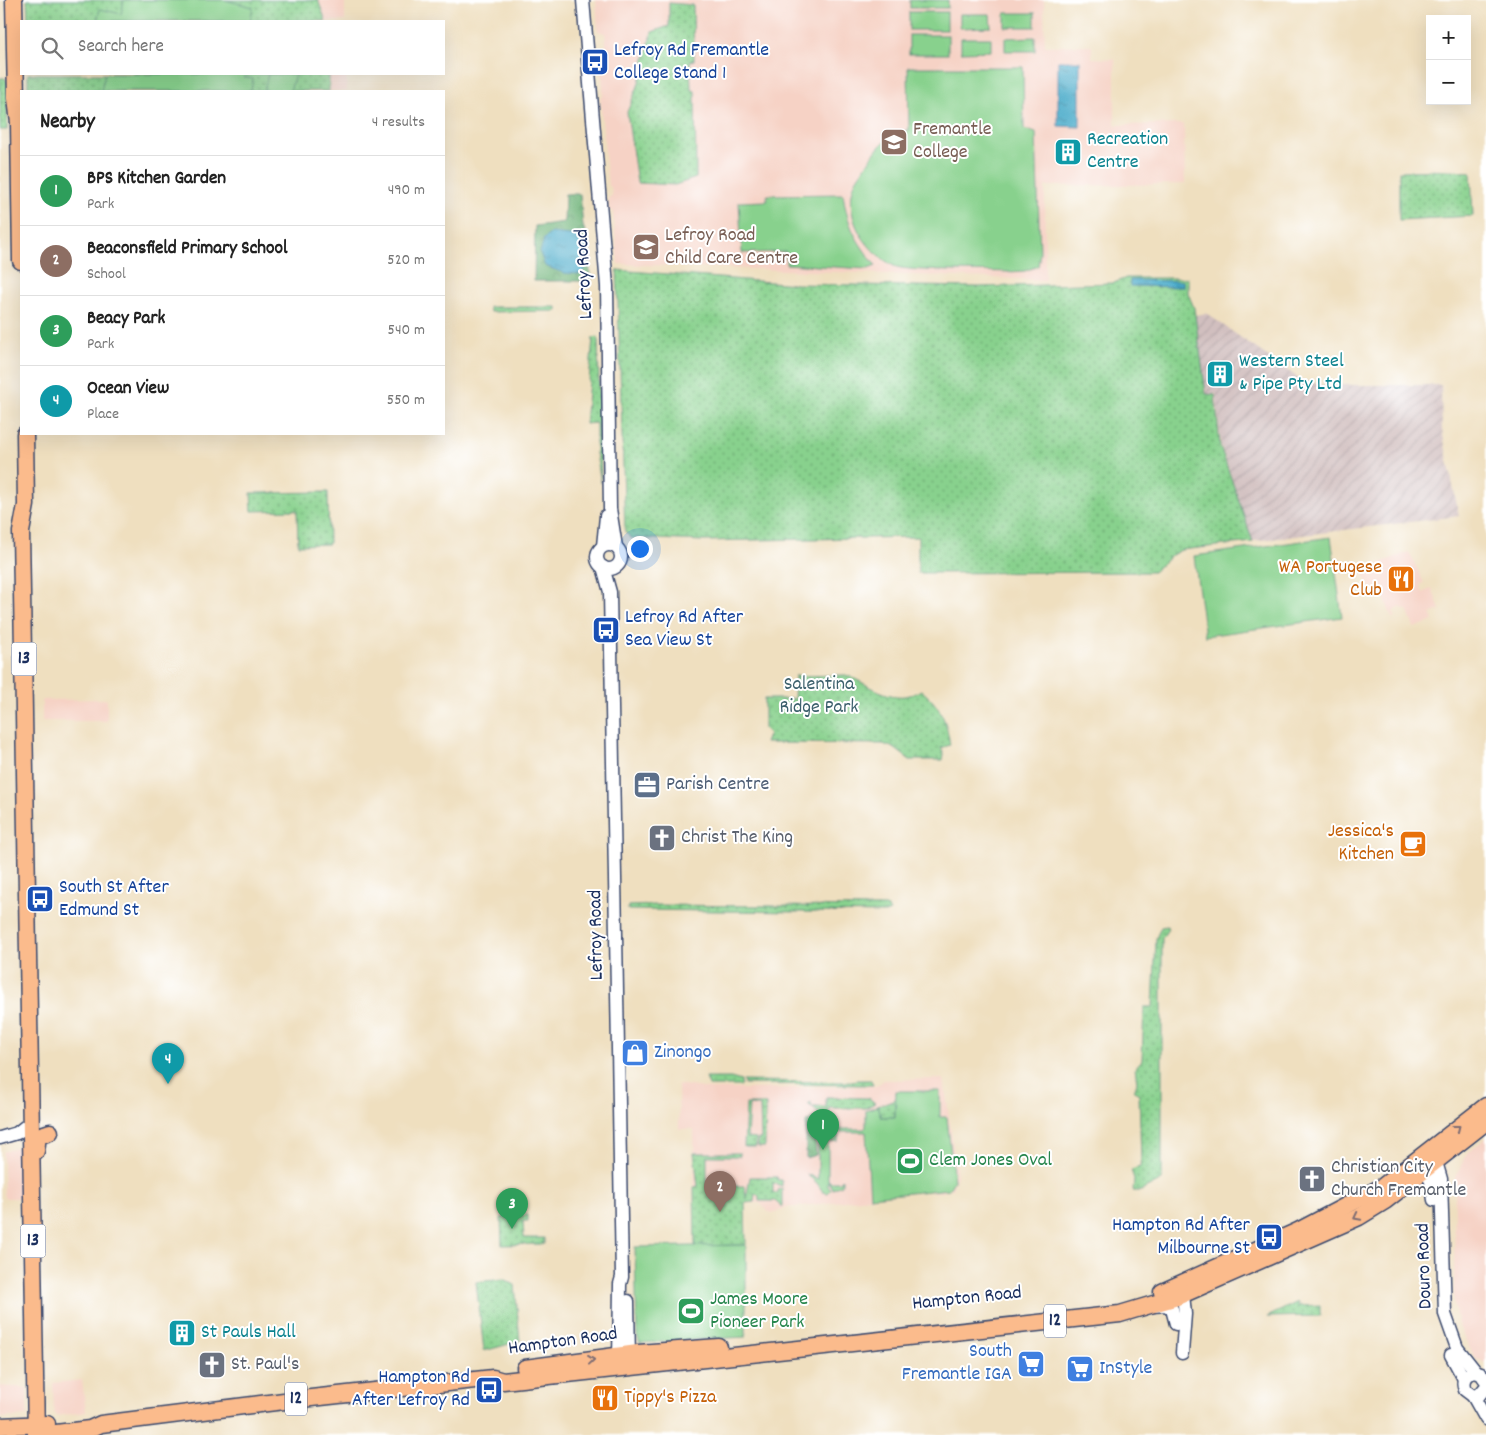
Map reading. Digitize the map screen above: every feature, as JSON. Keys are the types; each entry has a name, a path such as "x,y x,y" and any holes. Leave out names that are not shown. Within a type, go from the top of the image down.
{"main road":[{"path":"14,0 16,98 20,116"},
{"path":"22,0 22,20"},
{"path":"23,75 23,90"},
{"name":"13","path":"24,435 26,505 30,532 39,1045 36,1072 36,1125 40,1135 32,1190 42,1431"},
{"name":"13","path":"26,505 21,532 40,1135 42,1431"},
{"name":"Hampton Road","path":"1427,1161 1486,1106"},
{"name":"Hampton Road","path":"0,1426 42,1431 89,1420 101,1424 252,1404 493,1378 501,1372 508,1371 1111,1315 1152,1306 1178,1291 1349,1206 1427,1161 1486,1122"},
{"name":"Hampton Road","path":"624,1361 957,1320 1089,1309 1126,1304 1178,1291"}],"street":[{"name":"Lefroy Road","path":"576,0 593,192 603,342 610,546 621,557 610,592"},
{"name":"Lefroy Road","path":"583,0 606,286 610,546"},
{"name":"Lefroy Road","path":"610,546 597,556 599,563 603,567 610,592 622,1278 626,1283 627,1295 624,1361"},
{"path":"603,567 610,569 617,566"},
{"path":"0,1138 19,1131 40,1135"},
{"path":"0,1145 40,1135"},
{"name":"Douro Road","path":"1427,1161 1441,1188 1445,1314 1457,1348 1476,1372 1484,1376 1483,1392 1464,1390 1464,1379 1445,1342 1437,1315 1434,1196 1427,1161"},
{"path":"1152,1306 1166,1305 1172,1310 1182,1353 1185,1314 1178,1291"},
{"path":"1176,1324 1178,1291"},
{"path":"1464,1379 1469,1374 1476,1372"},
{"path":"1483,1392 1486,1419"}],"shaded area":[{"path":"276,0 345,0 345,20 291,20"},
{"name":"Fremantle College","path":"596,0 1044,0 1045,46 1092,45 1092,58 1115,59 1115,125 1184,124 1185,184 1045,186 1045,280 618,264 613,212 609,210 609,197 612,196 611,187 608,186 600,97 603,96 602,65 606,61 606,42 605,33 598,31"},
{"path":"304,75 346,75 347,90 306,90"},
{"path":"1206,313 1301,380 1322,385 1441,385 1442,430 1459,516 1253,541 1221,446 1216,394 1207,394 1206,387 1184,388 1173,320"},
{"name":"WA Portugese Club","path":"1409,552 1424,583 1420,584 1423,593 1432,588 1440,610 1431,614 1433,621 1414,628 1407,609 1403,610 1402,607 1393,611 1395,617 1392,618 1380,586 1370,589 1362,570"},
{"path":"107,699 107,721 42,721 42,700"},
{"path":"944,1079 957,1176 952,1189 943,1192 920,1192 785,1208 772,1213 767,1211 760,1203 745,1203 746,1337 640,1343 637,1336 635,1247 695,1246 694,1129 679,1129 678,1084 709,1089 746,1089 876,1086 884,1080"},
{"path":"1486,1138 1486,1363 1474,1357 1458,1324 1454,1305 1455,1177 1468,1152"},
{"path":"19,1147 23,1150 24,1198 4,1198 3,1152"},
{"path":"82,1380 86,1412 56,1416 54,1413 53,1383"},
{"path":"0,1386 27,1388 27,1416 0,1418"}],"green space":[{"path":"27,0 318,0 326,20 28,20"},
{"path":"124,0 225,0 253,7 250,20 97,20 100,9 121,14"},
{"path":"910,0 948,0 948,8 910,8"},
{"path":"669,3 693,5 694,60 690,61 691,89 695,91 696,178 675,185 637,183 627,112 638,86 652,32 669,26"},
{"path":"909,12 947,12 947,30 909,30"},
{"path":"1005,13 1035,13 1035,27 1005,27"},
{"path":"960,14 990,14 991,27 960,28"},
{"path":"909,35 948,35 948,54 909,54"},
{"path":"1035,37 1035,51 1005,51 1005,38"},
{"path":"961,38 991,38 991,51 961,52"},
{"path":"908,67 1023,67 1024,129 1036,133 1040,253 1038,266 1025,271 1008,272 901,268 884,260 860,233 852,212 853,188 860,174 881,145 890,137 909,130"},
{"path":"28,75 329,75 329,90 28,90"},
{"path":"105,75 245,75 244,77 253,79 251,90 101,90"},
{"path":"268,75 295,75 290,90 264,90"},
{"path":"0,78 5,78 8,83 7,130 0,130"},
{"path":"1450,170 1471,172 1473,216 1399,220 1399,171"},
{"path":"565,194 580,194 583,226 589,241 590,281 534,281 535,226 564,222"},
{"path":"843,194 850,224 863,248 876,266 868,269 786,264 786,252 742,253 739,202 767,201 767,195"},
{"path":"617,270 796,284 978,287 1114,283 1126,278 1188,278 1188,293 1194,308 1206,394 1215,395 1220,446 1253,542 1181,550 1172,555 1153,572 918,573 918,537 704,541 631,538 625,532"},
{"path":"489,307 557,307 557,311 490,312"},
{"path":"598,337 601,483 596,453 596,423 585,424 593,338"},
{"path":"328,492 329,544 298,545 297,510 252,511 251,493"},
{"path":"1331,537 1342,617 1205,636 1194,556"},
{"name":"Salentina Ridge Park","path":"846,675 883,693 892,695 911,695 921,690 938,708 947,728 950,745 941,748 944,754 943,760 910,760 894,748 883,744 765,743 769,733 764,729 764,699 794,699 795,676"},
{"path":"628,906 887,907 890,911 885,913 628,910"},
{"path":"1167,926 1168,929 1162,938 1162,1180 1141,1191 1133,1191 1134,1179 1131,1170 1140,1167 1141,1162 1139,1094 1134,1091 1137,1082 1135,1068 1142,1060 1144,1007 1153,1007 1156,938 1161,927"},
{"path":"706,1078 731,1078 741,1081 741,1086 709,1086"},
{"path":"871,1080 873,1085 744,1084 743,1081 846,1082"},
{"name":"Clem Jones Oval","path":"896,1091 940,1091 940,1117 947,1117 954,1181 949,1189 870,1197 866,1132 838,1132 838,1141 828,1142 828,1179 830,1182 840,1182 842,1179 842,1185 833,1189 828,1180 828,1186 831,1190 828,1193 823,1192 817,1183 806,1174 818,1179 818,1132 827,1132 827,1126 824,1122 830,1125 830,1129 864,1129 866,1127 866,1110 877,1106 881,1117 895,1117"},
{"path":"826,1097 869,1098 875,1103 866,1108 829,1108 829,1120 825,1119 811,1107 826,1107"},
{"path":"895,1099 895,1117 881,1117 877,1106"},
{"path":"746,1104 766,1104 765,1147 758,1147 758,1139 761,1139 760,1106 749,1105 747,1138 756,1139 756,1147 744,1147"},
{"path":"814,1118 825,1127 825,1130 815,1130 816,1155 806,1158 806,1122"},
{"path":"694,1153 740,1153 740,1156 707,1156 707,1186 745,1186 746,1199 750,1177 777,1177 778,1180 782,1180 782,1186 773,1183 773,1193 778,1193 778,1189 782,1188 782,1207 775,1201 759,1201 759,1196 755,1193 754,1202 745,1203 746,1245 695,1246 694,1187 698,1186"},
{"path":"528,1215 528,1221 523,1221 524,1238 544,1238 544,1244 502,1245 501,1218"},
{"name":"James Moore Pioneer Park","path":"746,1245 746,1337 640,1343 637,1336 635,1247"},
{"path":"503,1279 515,1285 520,1341 484,1351 476,1282"},
{"path":"1298,1302 1298,1306 1320,1305 1320,1316 1267,1317"}],"water":[{"path":"1058,61 1080,61 1080,127 1058,126"},
{"path":"551,233 579,236 587,245 588,266 580,274 564,273 545,266 540,253 544,239"},
{"path":"1130,280 1183,281 1183,287 1130,286"}],"place":[{"name":"Lefroy Rd Fremantle College Stand 1","path":"595,62"},
{"name":"Fremantle College","path":"894,142"},
{"name":"Recreation Centre","path":"1068,152"},
{"name":"Lefroy Road Child Care Centre","path":"646,247"},
{"name":"Western Steel & Pipe Pty Ltd","path":"1220,374"},
{"name":"WA Portugese Club","path":"1401,579"},
{"name":"Lefroy Rd After Sea View St","path":"606,630"},
{"name":"Parish Centre","path":"647,785"},
{"name":"Christ The King","path":"662,838"},
{"name":"Jessica's Kitchen","path":"1413,844"},
{"name":"South St After Edmund St","path":"40,899"},
{"name":"Zinongo","path":"635,1053"},
{"name":"Ocean View","path":"168,1084"},
{"name":"BPS Kitchen Garden","path":"823,1150"},
{"name":"Clem Jones Oval","path":"910,1161"},
{"name":"Christian City Church Fremantle","path":"1312,1179"},
{"name":"Beaconsfield Primary School","path":"720,1212"},
{"name":"Beacy Park","path":"512,1229"},
{"name":"Hampton Rd After Milbourne St","path":"1269,1237"},
{"name":"James Moore Pioneer Park","path":"691,1311"},
{"name":"St Pauls Hall","path":"182,1333"},
{"name":"South Fremantle IGA","path":"1031,1364"},
{"name":"St. Paul's","path":"212,1365"},
{"name":"InStyle","path":"1080,1369"},
{"name":"Hampton Rd After Lefroy Rd","path":"489,1390"},
{"name":"Tippy's Pizza","path":"605,1398"}]}
